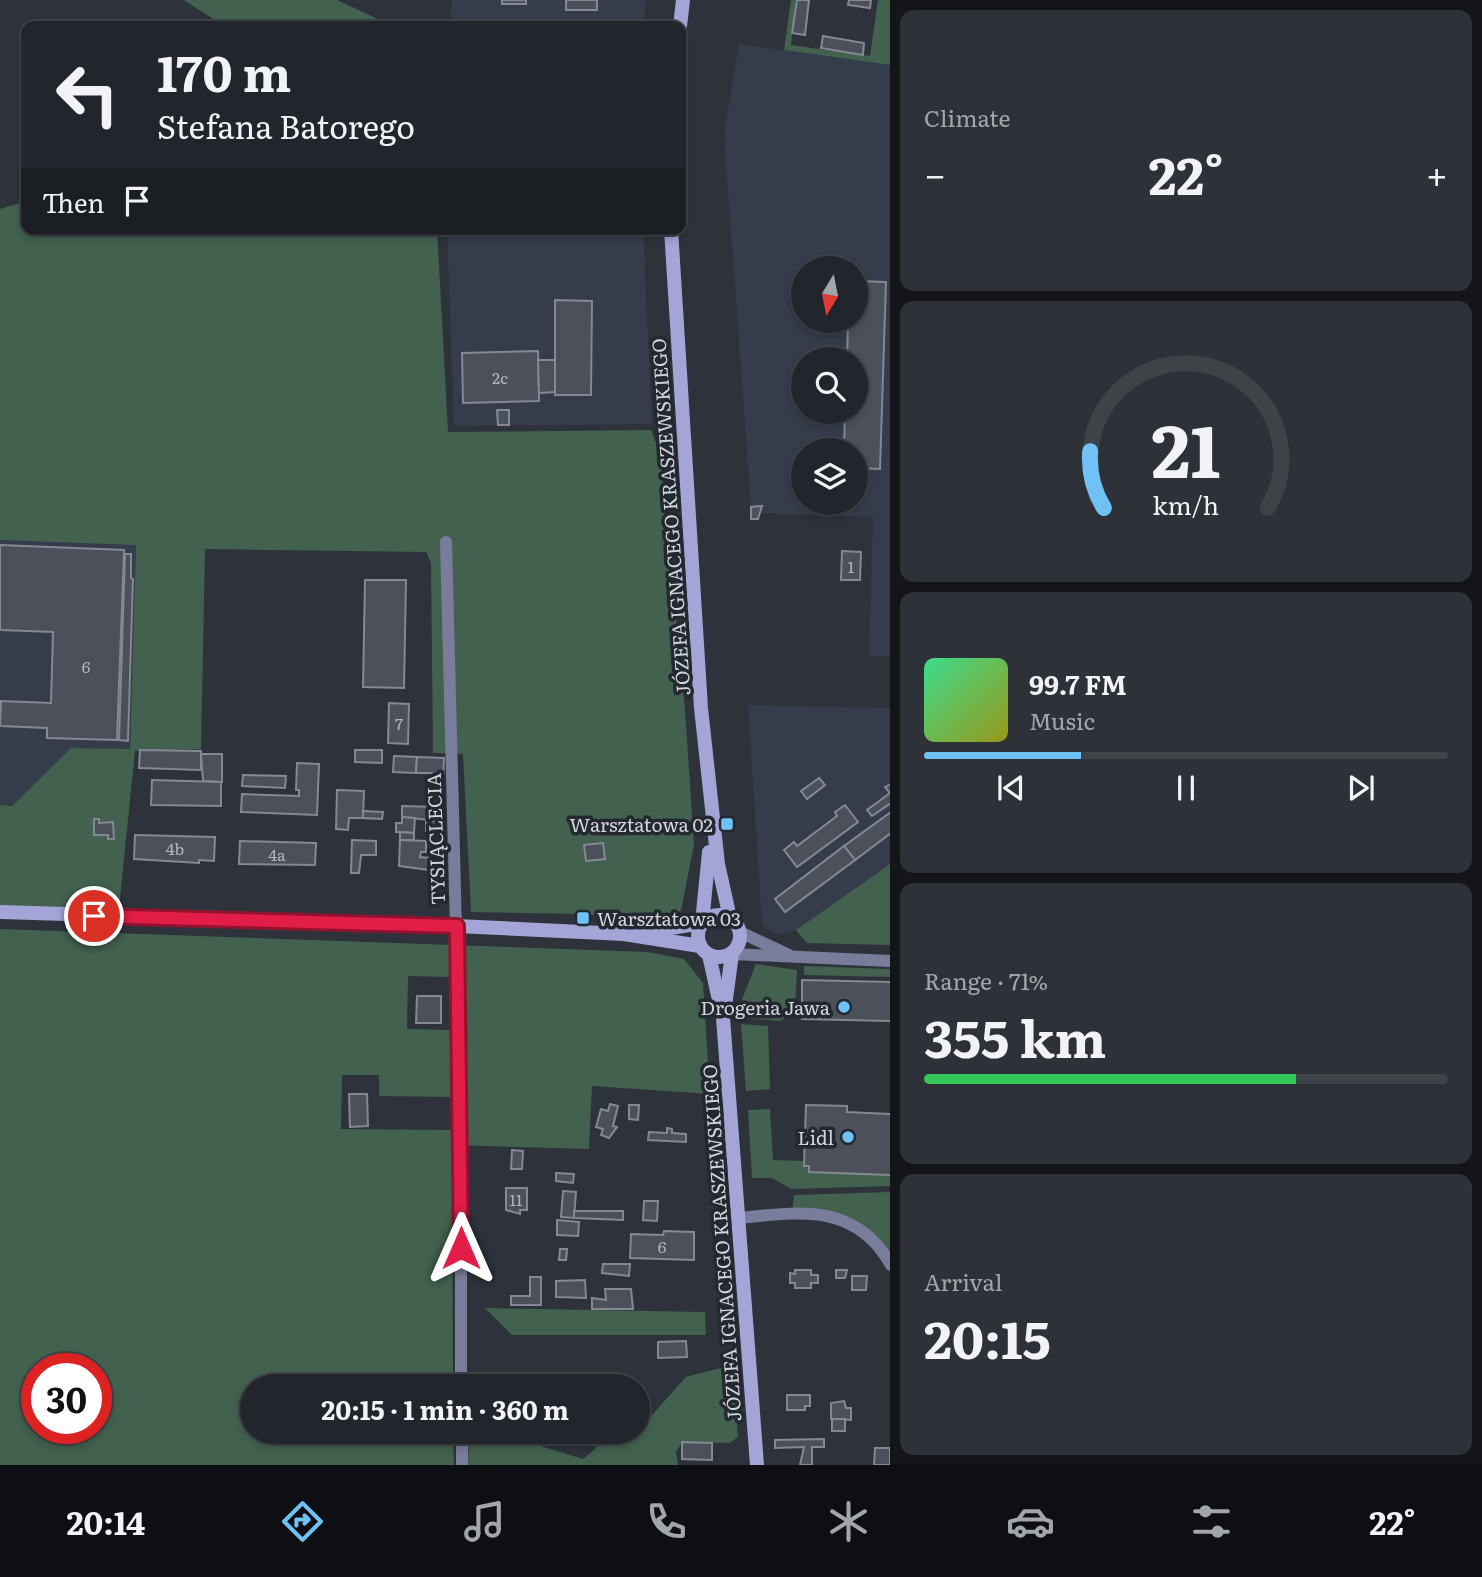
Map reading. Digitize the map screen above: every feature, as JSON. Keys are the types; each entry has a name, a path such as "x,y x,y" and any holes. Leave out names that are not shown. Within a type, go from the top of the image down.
{"street":[{"path":"681,21 683,0"},
{"name":"JÓZEFA IGNACEGO KRASZEWSKIEGO","path":"671,235 709,802 709,861 702,923"},
{"name":"TYSIĄCLECIA","path":"446,542 457,926 461,1374"},
{"name":"JÓZEFA IGNACEGO KRASZEWSKIEGO","path":"709,802 718,864 730,918"},
{"path":"0,912 457,926 624,934 704,951 721,958 732,954 890,961"},
{"path":"624,934 702,923 718,915 730,918 740,932 796,958"},
{"path":"702,923 698,934 704,951"},
{"path":"732,954 740,944 740,932"},
{"name":"JÓZEFA IGNACEGO KRASZEWSKIEGO","path":"704,951 723,1018 757,1465"},
{"name":"JÓZEFA IGNACEGO KRASZEWSKIEGO","path":"723,1018 732,954"},
{"path":"738,1218 811,1213 830,1216 850,1223 871,1237 890,1264"},
{"path":"462,1444 462,1465"}],"shaded area":[{"path":"452,0 646,0 644,21 451,21"},
{"path":"739,44 890,65 890,656 869,656 873,517 816,515 868,515 868,438 791,438 791,514 758,513 762,512 762,506 751,507 724,135"},
{"path":"447,235 643,235 652,424 454,426"},
{"path":"0,540 136,544 130,749 71,748 12,806 0,805"},
{"path":"748,705 890,708 890,864 796,930 777,935 762,925"}],"green space":[{"path":"184,0 337,0 382,21 216,21"},
{"path":"791,0 796,0 791,45 870,56 878,0 890,0 890,65 784,50"},
{"path":"21,203 21,235 437,235 448,432 651,430 660,453 685,709 694,844 681,911 650,920 581,914 471,912 463,754 433,753 431,563 426,552 205,549 201,749 135,751 118,917 0,912 0,805 12,806 71,748 130,749 136,545 0,540 0,209"},
{"path":"890,864 890,945 807,943 796,930"},
{"path":"0,929 648,952 684,959 703,983 710,1094 592,1086 589,1149 452,1145 453,1374 240,1374 240,1444 453,1444 454,1465 0,1465","holes":["408,976 451,977 450,1030 407,1029","342,1075 379,1075 379,1096 452,1097 451,1130 341,1129"]},
{"path":"756,964 797,970 795,1010 780,1021 741,1018 739,1007"},
{"path":"804,966 890,969 890,977 804,975"},
{"path":"741,1024 768,1026 770,1089 746,1091"},
{"path":"770,1109 773,1160 804,1161 809,1172 890,1175 890,1186 791,1189 772,1178 752,1178 748,1110"},
{"path":"890,1192 890,1265 850,1223 792,1213 794,1195"},
{"path":"485,1308 705,1312 706,1335 512,1335"},
{"path":"732,1365 738,1437 730,1443 682,1442 676,1452 678,1465 468,1465 469,1444 534,1444 583,1459 598,1444 650,1444 650,1417 686,1377"}],"building":[{"path":"502,0 526,0 526,4 502,4"},
{"path":"566,0 597,0 597,10 566,10"},
{"path":"797,0 809,0 805,35 792,33"},
{"path":"849,0 871,0 870,8 848,5"},
{"path":"823,36 864,43 863,55 821,48"},
{"path":"868,281 886,282 880,469 868,468 868,438 844,438 845,424 868,424 868,347 847,347 848,333 868,333"},
{"path":"555,300 592,301 591,395 555,395"},
{"path":"538,351 539,401 463,403 462,353"},
{"path":"538,360 555,360 555,392 539,393"},
{"path":"497,410 509,410 509,425 498,425"},
{"path":"762,506 758,519 751,519 751,507"},
{"path":"0,545 124,550 117,740 47,738 47,728 0,726 1,701 51,703 53,632 0,630"},
{"path":"842,551 861,552 860,580 841,580"},
{"path":"125,554 131,554 133,579 128,741 119,740"},
{"path":"365,580 406,580 404,688 363,687"},
{"path":"389,703 409,704 408,744 388,743"},
{"path":"140,750 201,751 201,770 139,768"},
{"path":"355,750 382,750 382,763 355,762"},
{"path":"201,754 222,754 222,782 203,781"},
{"path":"394,756 417,757 416,773 393,772"},
{"path":"417,757 444,758 443,781 431,781 432,773 416,773"},
{"path":"297,763 319,764 317,815 241,812 242,794 299,796 299,790 296,790"},
{"path":"243,775 286,776 285,788 242,786"},
{"path":"819,778 825,785 807,799 801,791"},
{"path":"152,780 221,782 221,806 151,805"},
{"path":"337,790 364,791 363,818 349,818 348,830 336,829"},
{"path":"890,793 890,804 872,816 867,810"},
{"path":"845,805 858,822 797,867 784,850 794,842 797,846 837,816 835,812"},
{"path":"402,806 439,807 438,821 402,817"},
{"path":"363,811 383,812 382,819 363,818"},
{"path":"890,813 890,834 855,860 844,846"},
{"path":"402,817 415,818 414,833 396,832 396,823 402,823"},
{"path":"94,819 99,819 99,823 113,822 114,839 108,839 108,835 94,835"},
{"path":"426,821 440,821 439,831 426,831"},
{"path":"400,832 414,833 414,840 400,840"},
{"path":"135,835 215,837 214,861 199,860 199,863 134,859"},
{"path":"352,840 376,841 376,855 361,855 359,873 351,873"},
{"path":"400,840 426,841 426,852 421,852 420,857 430,858 429,870 399,866"},
{"path":"240,841 316,843 315,865 239,864"},
{"path":"603,843 605,859 586,861 584,845"},
{"path":"844,846 855,860 785,912 775,899"},
{"path":"802,980 890,982 890,1021 802,1019"},
{"path":"417,996 441,996 441,1023 416,1023"},
{"path":"349,1094 367,1094 368,1126 350,1127"},
{"path":"610,1104 618,1106 613,1126 617,1127 609,1138 601,1135 603,1129 596,1127 601,1109 608,1111"},
{"path":"629,1105 639,1105 638,1120 629,1119"},
{"name":"Lidl","path":"806,1105 847,1106 847,1112 890,1114 890,1175 809,1172 809,1166 804,1166"},
{"path":"667,1128 672,1129 672,1133 686,1134 686,1142 648,1140 649,1132 667,1133"},
{"path":"512,1150 523,1151 522,1169 511,1169"},
{"path":"556,1173 574,1174 573,1183 556,1181"},
{"path":"506,1188 527,1188 527,1210 520,1210 520,1214 506,1210"},
{"path":"563,1191 576,1192 574,1218 561,1217"},
{"path":"644,1201 658,1201 657,1221 643,1220"},
{"path":"574,1211 623,1211 623,1220 574,1218"},
{"path":"557,1220 579,1222 578,1236 557,1235"},
{"path":"664,1231 694,1232 694,1260 630,1258 631,1234 663,1235"},
{"path":"560,1249 567,1249 566,1260 559,1260"},
{"path":"603,1264 630,1264 629,1276 602,1273"},
{"path":"795,1270 811,1270 811,1275 818,1275 818,1283 811,1283 811,1288 795,1288 795,1283 790,1283 790,1273 795,1274"},
{"path":"836,1270 847,1270 845,1278 836,1278"},
{"path":"852,1276 867,1276 866,1290 852,1290"},
{"path":"530,1277 541,1277 541,1305 511,1305 511,1296 530,1296"},
{"path":"585,1280 586,1298 556,1297 556,1281"},
{"path":"605,1289 631,1289 633,1309 592,1309 592,1298 606,1300"},
{"path":"686,1341 687,1357 658,1358 658,1342"},
{"path":"787,1395 810,1395 810,1406 805,1406 805,1410 787,1410"},
{"path":"844,1401 846,1408 851,1408 851,1420 831,1419 831,1403"},
{"path":"832,1419 845,1419 845,1431 832,1431"},
{"path":"824,1439 824,1447 812,1447 812,1465 800,1465 804,1447 775,1448 775,1440"},
{"path":"682,1442 712,1443 712,1460 682,1459"},
{"path":"875,1448 890,1448 890,1465 874,1465"}],"place":[{"name":"Warsztatowa 02","path":"727,824"},
{"name":"Warsztatowa 03","path":"583,918"},
{"name":"Drogeria Jawa","path":"844,1007"},
{"name":"Lidl","path":"848,1137"}],"route":[{"path":"94,916 457,926 461,1248"}]}
